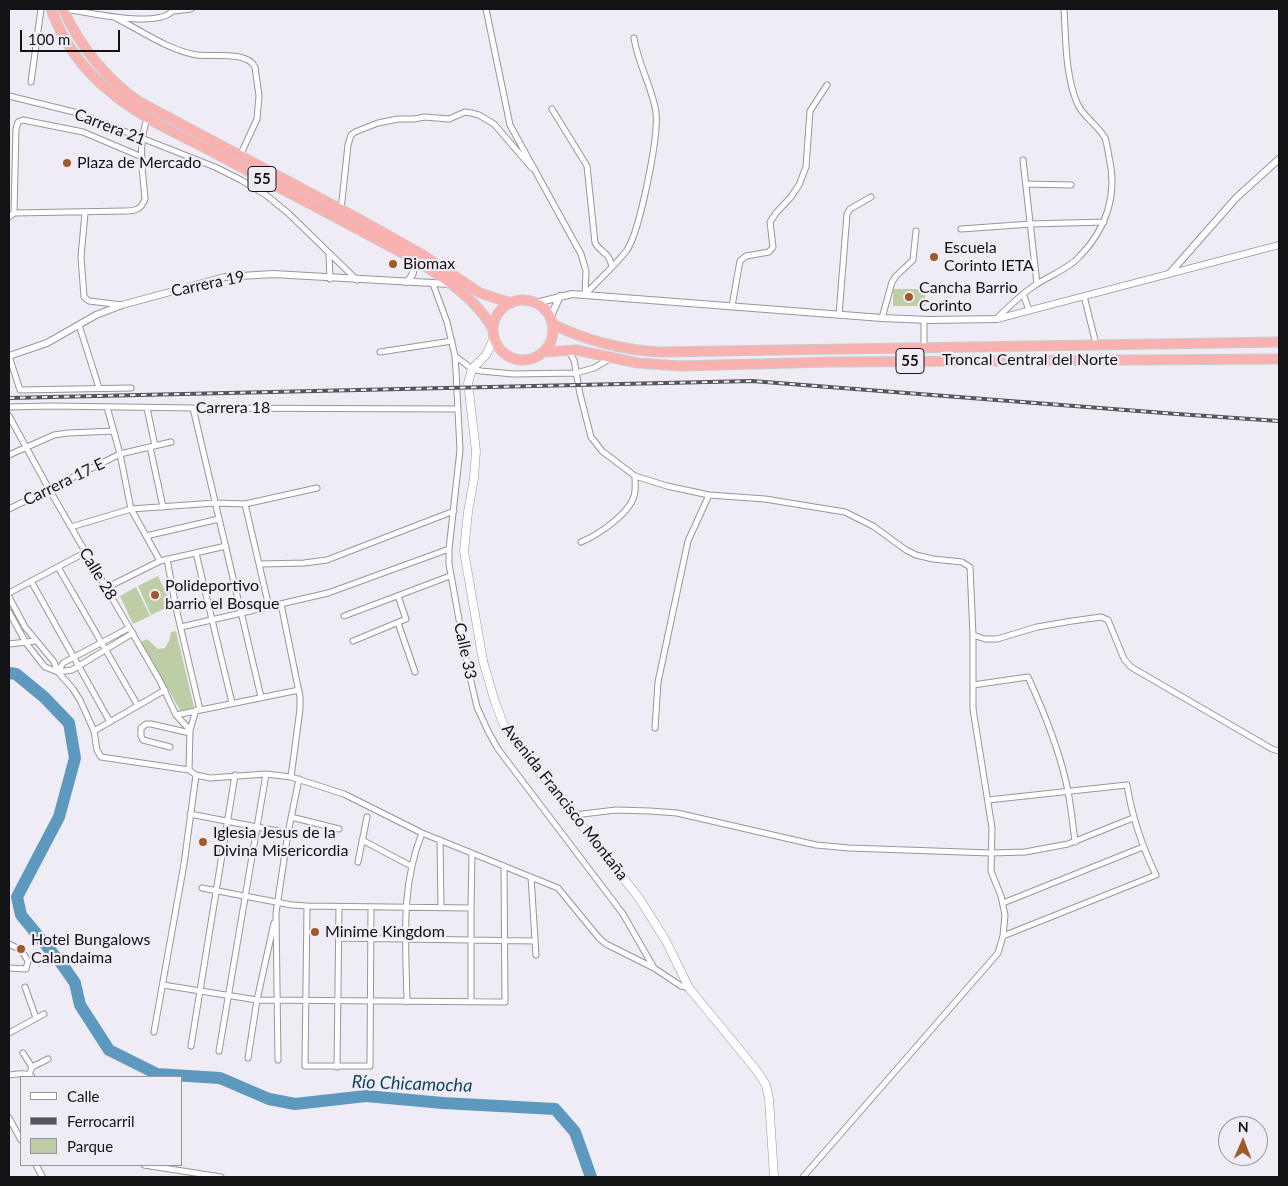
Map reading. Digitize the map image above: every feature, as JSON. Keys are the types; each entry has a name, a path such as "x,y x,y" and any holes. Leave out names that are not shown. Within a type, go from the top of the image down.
{"highway":[{"name":"55","path":"51,9 70,46 94,76 112,94 410,257 450,284 480,309 494,333 500,348 515,358 533,358 543,352"},
{"name":"55","path":"64,9 75,33 96,63 150,114 240,156 341,210 423,255 480,293 511,303 523,300 536,303 544,309 551,321"},
{"path":"494,333 495,320 500,312 511,303"},
{"path":"543,352 552,339 551,321"},
{"name":"Troncal Central del Norte","path":"551,321 592,341 624,349 646,351 1279,342"},
{"name":"Troncal Central del Norte","path":"543,352 567,350 588,352 650,365 680,366 831,362 1279,359"}],"main road":[{"path":"472,369 486,355 494,333"},
{"name":"Avenida Francisco Montaña","path":"472,369 468,388 476,451 464,551 483,661 495,702 503,723 516,742 639,898 666,941 689,988 758,1071 766,1085 775,1176"}],"street":[{"path":"31,82 41,9"},
{"path":"64,9 116,18 135,19 165,16 174,10 191,9"},
{"path":"486,9 510,125 581,254 586,271 585,295"},
{"path":"997,319 1023,294 1077,260 1090,245 1104,222 1113,186 1112,170 1104,137 1078,105 1075,96 1069,68 1064,9"},
{"path":"116,18 186,52 209,56 247,58 252,62 255,67 259,108 257,119 240,156"},
{"path":"585,295 628,249 644,198 656,128 656,113 654,102 637,56 634,38"},
{"path":"732,306 740,261 746,256 769,252 773,247 770,222 792,197 799,185 806,167 810,111 812,105 827,85"},
{"name":"Carrera 21","path":"9,96 78,113 216,167 241,180 266,195 288,213 357,280"},
{"path":"552,108 587,166 595,243 599,250 609,257 612,266"},
{"path":"341,210 348,145 351,135 378,123 390,120 425,117 449,119 465,112 479,115 494,124 535,171"},
{"path":"9,217 14,213 124,212 140,209 145,199 142,157 143,139 150,114"},
{"path":"14,213 12,189 16,124 22,120 83,132 142,157"},
{"path":"1169,274 1236,198 1279,159"},
{"path":"1023,160 1037,284"},
{"path":"1026,184 1071,185"},
{"path":"839,315 847,214 850,209 871,197"},
{"path":"86,213 81,257 81,279 84,297 89,301 122,305"},
{"path":"961,229 1031,224 1104,222"},
{"path":"882,318 892,282 913,260 916,232"},
{"path":"536,303 560,296 585,295 882,318 924,320 997,319 1279,245"},
{"path":"329,254 330,278"},
{"path":"406,282 414,273 410,257"},
{"name":"Carrera 19","path":"9,356 47,344 96,315 122,305 225,277 273,274 450,284"},
{"name":"Calle 33","path":"433,284 447,322 454,356 460,450 449,548 450,576 477,707 498,749 623,914 654,968"},
{"path":"1023,294 1029,310"},
{"path":"551,321 560,296"},
{"path":"1084,296 1096,344"},
{"path":"924,320 924,347"},
{"path":"79,324 99,388"},
{"path":"380,352 452,341"},
{"path":"567,350 574,360 591,437 602,452 635,476 667,486 709,495 766,499 834,508 873,526 916,555 966,563 970,566 973,635 973,708 992,828 991,871 1003,903 1003,936 998,953 803,1177"},
{"path":"9,356 20,390 131,388"},
{"path":"454,356 472,369 513,374 576,373 594,368 611,358"},
{"name":"Carrera 18","path":"9,407 458,409"},
{"path":"107,407 120,454 131,509 160,561"},
{"path":"147,408 163,507"},
{"path":"193,408 261,697"},
{"name":"Calle 28","path":"9,416 165,690 176,715 190,731"},
{"path":"9,455 25,446 54,435 114,431"},
{"name":"Carrera 17 E","path":"9,509 120,454 172,442"},
{"path":"581,542 604,529 625,510 634,498 635,476"},
{"path":"71,527 131,509 215,503 245,504 317,488"},
{"path":"655,728 658,682 688,540 709,495"},
{"path":"245,504 260,564 268,607"},
{"path":"260,564 304,563 327,560 454,511"},
{"path":"146,536 219,518"},
{"path":"106,588 160,561 226,546"},
{"path":"181,627 328,593 449,548"},
{"path":"9,593 86,552"},
{"path":"196,553 232,702"},
{"path":"167,559 198,710 190,731 189,770"},
{"path":"58,567 138,706"},
{"path":"344,616 450,576"},
{"path":"31,581 110,722"},
{"path":"354,641 406,619 398,596"},
{"path":"9,597 25,627 54,662 58,672 80,700 94,731 97,750 101,757 189,770 196,775 210,778 266,774 290,777 344,794 440,840 558,888 606,944 654,968 681,986 689,988"},
{"path":"281,604 299,690 300,709 290,777"},
{"path":"9,612 26,643 45,667 58,672 72,670 132,634"},
{"path":"973,635 985,639 997,639 1037,627 1094,617 1105,618 1108,620 1124,659 1131,667 1272,749 1279,751"},
{"path":"398,623 415,672"},
{"path":"58,672 63,663 129,628"},
{"path":"9,644 35,641"},
{"path":"973,685 1028,677 1052,733 1068,791 1075,842"},
{"path":"94,731 165,690"},
{"path":"176,715 232,702 299,690"},
{"path":"170,747 143,740 141,728 146,724 151,724 190,731"},
{"path":"219,1051 266,774"},
{"path":"154,1032 184,864 196,775"},
{"path":"191,1046 235,775"},
{"path":"278,1060 276,913 288,833 299,779"},
{"path":"988,800 1127,785 1133,818 1156,876 1003,936"},
{"path":"574,815 616,810 677,813 816,845 991,853 1025,852 1075,842 1133,818"},
{"path":"190,814 288,833"},
{"path":"292,817 339,829"},
{"path":"358,862 367,817"},
{"path":"407,1002 406,907 411,866 422,832"},
{"path":"362,840 411,866"},
{"path":"440,840 440,908"},
{"path":"1003,903 1143,847"},
{"path":"471,1002 472,853"},
{"path":"163,985 257,1000 505,1002 504,866"},
{"path":"531,877 536,955"},
{"path":"202,888 307,906 471,908"},
{"path":"307,906 305,1066 337,1067 370,1066 371,907"},
{"path":"337,1067 339,906"},
{"path":"248,1058 257,1000 276,913"},
{"path":"339,938 535,941"},
{"path":"9,944 22,950 28,961 26,969 9,968"},
{"path":"26,987 36,1018"},
{"path":"9,1033 44,1014"},
{"path":"9,1073 30,1076 32,1067 23,1053"},
{"path":"32,1067 48,1059"},
{"path":"9,1118 20,1138"},
{"path":"150,1166 221,1177"}],"green space":[{"name":"Cancha Barrio Corinto","path":"893,289 926,289 925,306 893,306"},
{"name":"Polideportivo barrio el Bosque","path":"158,576 172,605 151,615 138,586"},
{"path":"136,587 150,616 133,624 120,596"},
{"path":"176,631 194,707 186,710 180,710 141,642 147,639 158,649 165,648 171,632"}],"waterway":[{"name":"Río Chicamocha","path":"9,673 16,674 44,697 69,723 75,758 59,817 17,897 21,915 75,983 80,1005 109,1050 157,1074 220,1078 269,1099 295,1104 366,1096 443,1103 555,1109 575,1132 591,1177"}],"railway":[{"path":"9,398 752,381 1279,421"}],"place":[{"name":"Plaza de Mercado","path":"67,163"},
{"name":"Escuela Corinto IETA","path":"934,257"},
{"name":"Biomax","path":"393,264"},
{"name":"Cancha Barrio Corinto","path":"909,297"},
{"name":"Polideportivo barrio el Bosque","path":"155,595"},
{"name":"Iglesia Jesus de la Divina Misericordia","path":"203,842"},
{"name":"Minime Kingdom","path":"315,932"},
{"name":"Hotel Bungalows Calandaima","path":"21,949"}]}
